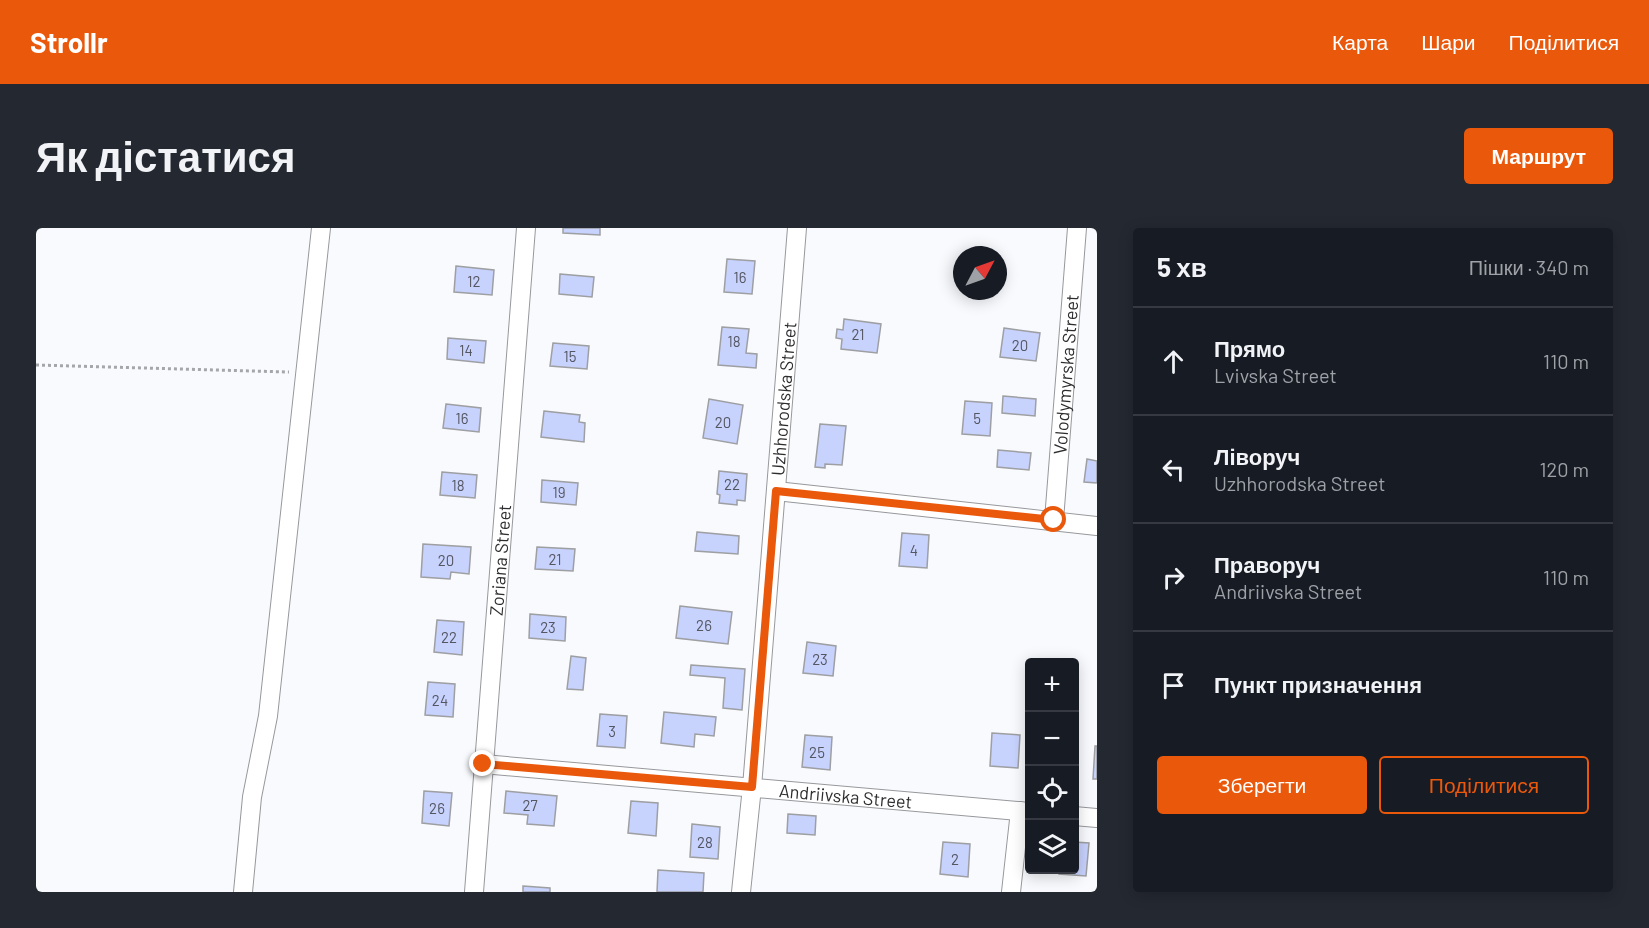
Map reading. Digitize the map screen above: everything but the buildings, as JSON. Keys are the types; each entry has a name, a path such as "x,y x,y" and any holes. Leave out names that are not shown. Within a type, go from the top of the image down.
{"street":[{"path":"243,892 252,797 268,716 321,228"},
{"name":"Zoriana Street","path":"474,892 526,228"},
{"name":"Uzhhorodska Street","path":"741,892 752,787 797,228"},
{"name":"Volodymyrska Street","path":"1054,520 1077,228"},
{"path":"776,491 1097,526"},
{"name":"Andriivska Street","path":"483,764 1025,811"},
{"path":"1011,892 1025,811"},
{"path":"1079,816 1097,818"}],"path":[{"path":"36,365 304,372"}],"route":[{"path":"483,764 752,787 776,491 1054,520"}]}
